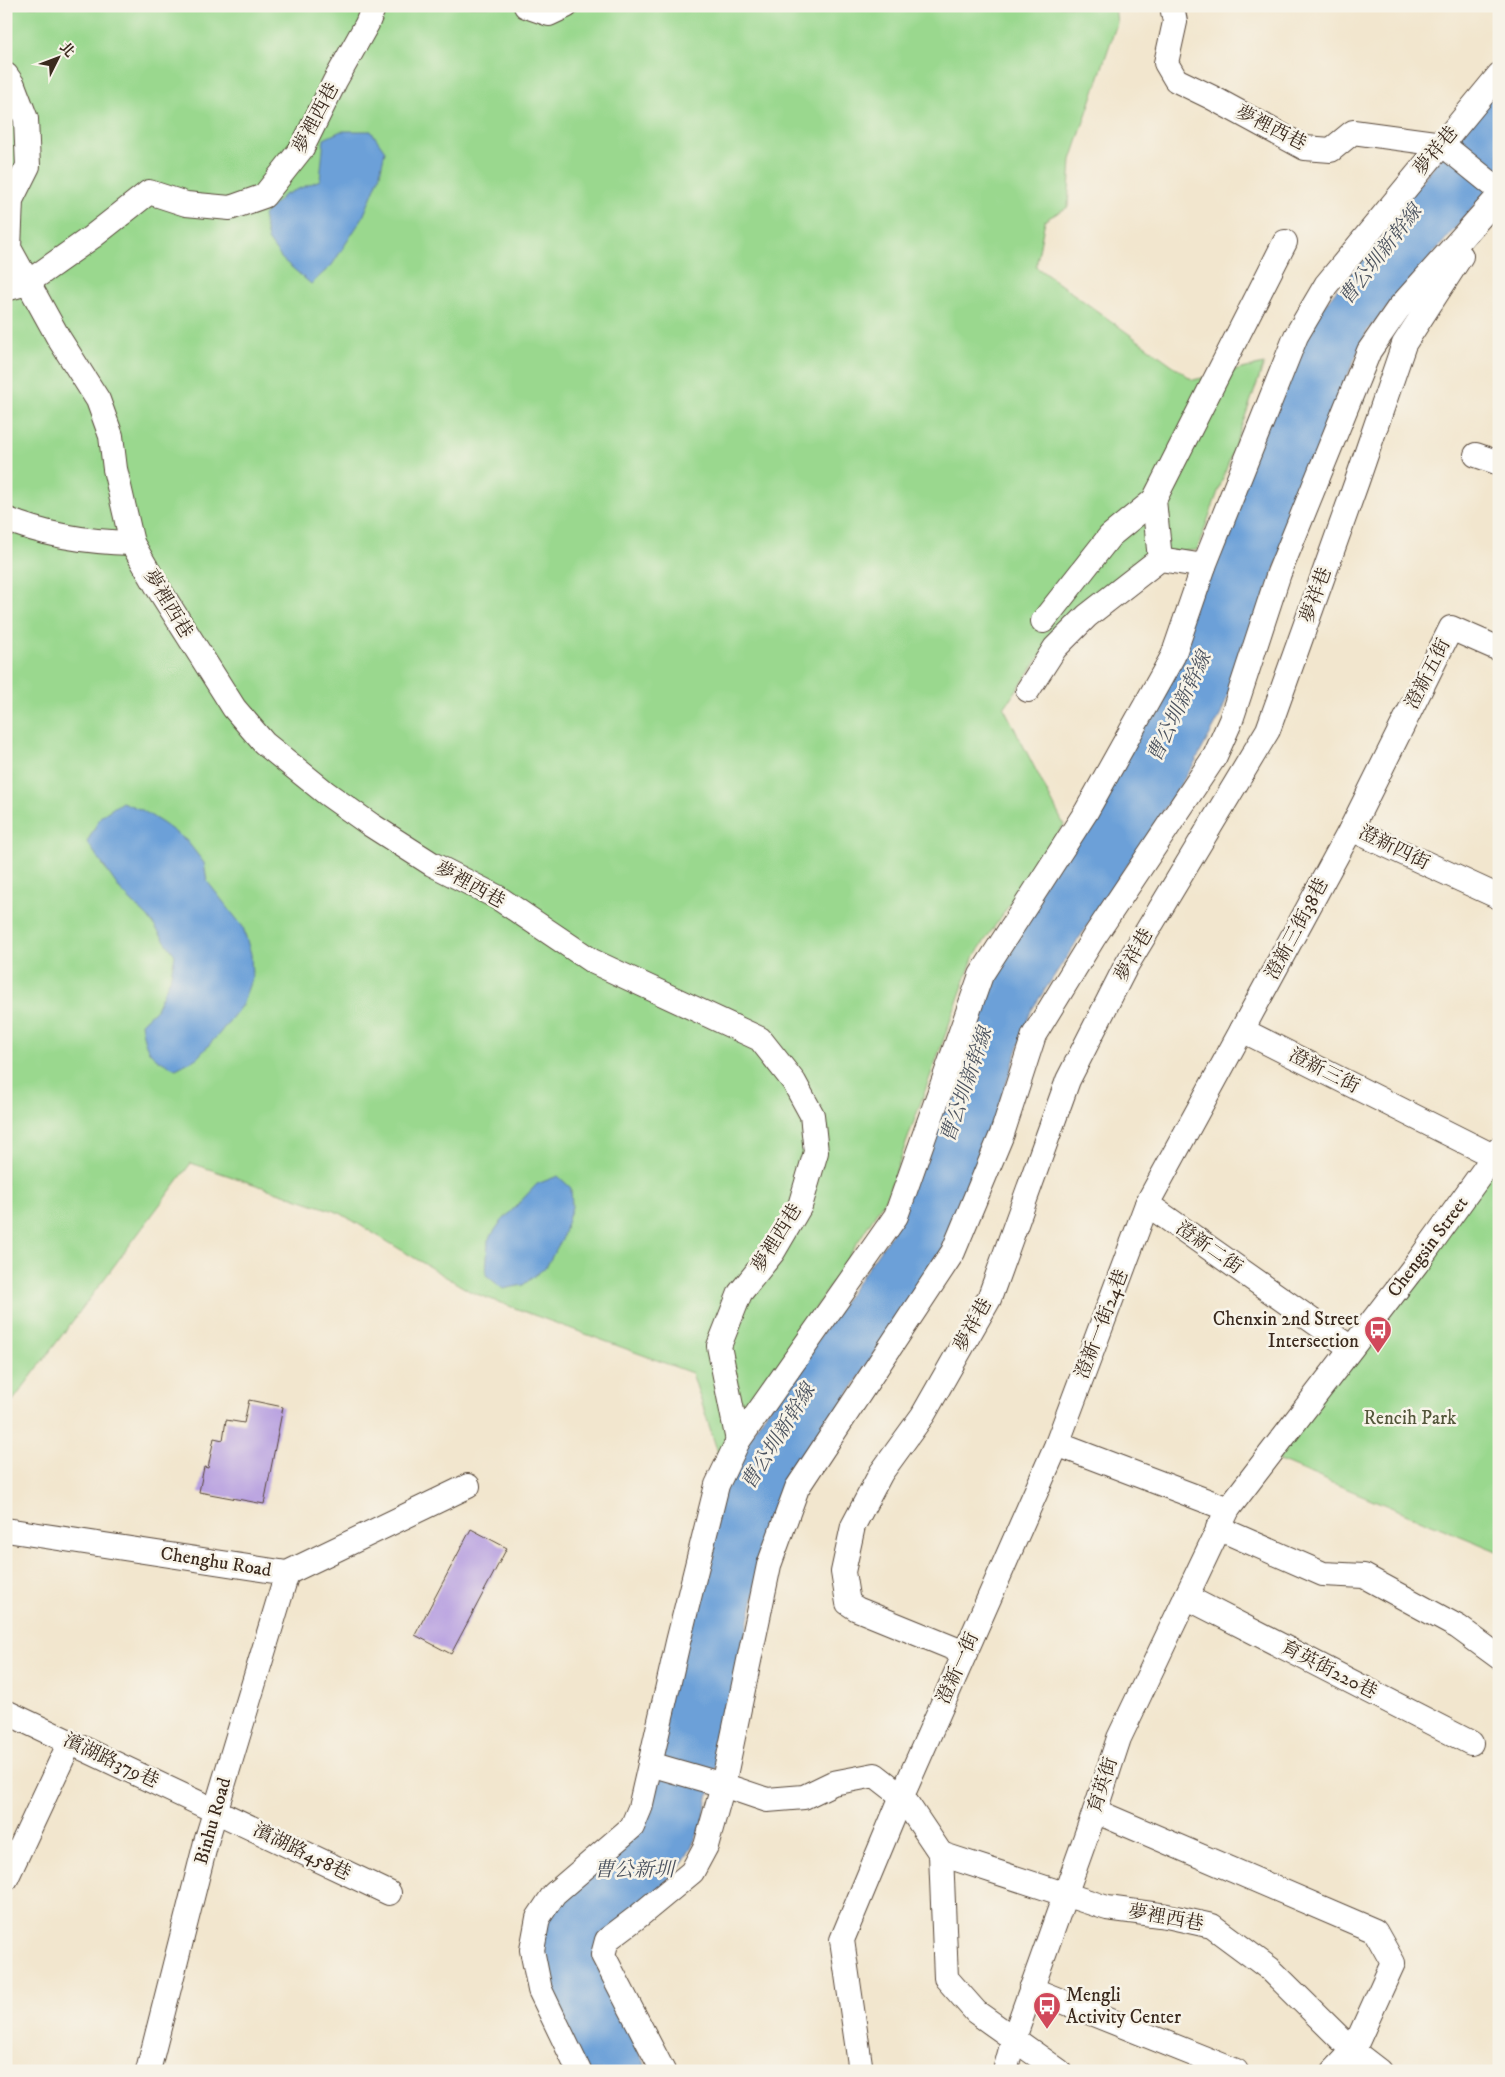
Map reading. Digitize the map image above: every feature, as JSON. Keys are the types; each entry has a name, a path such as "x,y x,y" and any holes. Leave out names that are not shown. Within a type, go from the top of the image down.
{"street":[{"name":"夢裡西巷","path":"17,286 92,237 148,192 186,204 230,208 264,196 302,148 335,81 367,24 374,6"},
{"path":"526,6 550,14 566,6"},
{"name":"夢裡西巷","path":"1172,6 1175,22 1166,63 1176,80 1305,148 1331,150 1354,132 1442,144"},
{"name":"夢裡西巷","path":"6,75 13,85 26,120 28,166 11,200 9,248 17,286 58,338 98,400 111,436 117,478 132,543 163,597 234,708 264,743 310,781 371,825 432,864 497,897 592,961 760,1039 794,1082 812,1115 816,1152 800,1206 773,1252 740,1293 720,1346 738,1441"},
{"name":"夢祥巷","path":"579,2071 540,1990 532,1950 538,1918 554,1894 632,1827 640,1808 678,1642 717,1485 738,1441 896,1216 981,975 1086,812 1173,656 1204,566 1301,328 1326,285 1499,75"},
{"path":"1442,144 1499,190"},
{"path":"662,2071 603,1955 607,1940 640,1916 692,1872 706,1846 723,1785 769,1565 798,1488 953,1252 1002,1134 1034,1035 1094,936 1215,756 1231,720 1279,573 1369,351 1398,309 1499,197"},
{"name":"夢祥巷","path":"965,1653 857,1609 848,1603 843,1572 853,1526 881,1474 923,1415 989,1299 1068,1080 1126,966 1268,730 1404,344 1499,197"},
{"path":"1043,621 1110,536 1154,500 1285,242"},
{"path":"1476,455 1499,463"},
{"path":"1154,500 1160,559"},
{"path":"6,519 31,529 94,542 132,543"},
{"path":"1028,690 1055,648 1087,616 1160,559 1204,566"},
{"name":"澄新五街","path":"1395,739 1451,628 1499,649"},
{"name":"澄新四街","path":"1395,739 1351,829 1499,897"},
{"name":"澄新三街38巷","path":"1242,1030 1351,829"},
{"path":"1147,1204 1242,1030"},
{"name":"澄新三街","path":"1242,1030 1497,1153"},
{"name":"Chengsin Street","path":"1223,1519 1417,1263 1497,1153"},
{"name":"澄新二街","path":"1147,1204 1351,1348"},
{"name":"澄新一街24巷","path":"1057,1444 1147,1204"},
{"path":"1057,1444 1223,1519 1323,1574 1364,1576 1458,1627 1499,1657"},
{"name":"澄新一街","path":"861,2071 842,1940 902,1796 1057,1444"},
{"name":"Chenghu Road","path":"6,1530 287,1573 468,1486"},
{"name":"育英街","path":"1004,2071 1119,1738 1223,1519"},
{"name":"Binhu Road","path":"148,2071 206,1842 287,1573"},
{"name":"育英街220巷","path":"1186,1597 1471,1743"},
{"name":"濱湖路379巷","path":"6,1712 216,1810"},
{"path":"6,1879 70,1742"},
{"path":"650,1764 767,1800 804,1797 833,1783 875,1775 902,1796 941,1854 946,1978 976,2012 1059,2071"},
{"name":"濱湖路458巷","path":"216,1810 389,1894"},
{"path":"1095,1811 1375,1931 1393,1963 1353,2051 1334,2071"},
{"name":"夢裡西巷","path":"941,1854 1107,1908 1167,1916 1212,1926 1270,1969 1353,2051 1379,2071"},
{"path":"1032,1989 1236,2071"}],"green space":[{"path":"6,6 1115,6 1117,23 1071,160 1068,207 1045,220 1036,267 1193,380 1264,364 1197,550 1145,554 1063,624 1004,708 1064,825 973,958 887,1196 720,1459 692,1373 471,1292 340,1213 191,1163 9,1406 6,1404"},
{"name":"Rencih Park","path":"1499,1149 1499,1552 1268,1456"}],"water":[{"name":"曹公新圳","path":"1499,82 1499,177 1367,331 1340,393 1221,714 1194,764 1031,1011 953,1234 788,1486 772,1520 701,1828 684,1861 657,1893 594,1959 648,2071 586,2071 544,1989 542,1922 637,1824 720,1492 746,1441 892,1233 984,978 1130,748 1299,338"},
{"path":"341,131 371,131 385,151 379,178 363,217 332,265 311,284 282,259 268,240 263,215 284,195 320,180 324,139"},
{"path":"122,802 142,810 187,841 204,863 207,881 243,927 251,954 252,977 242,1005 197,1058 176,1069 160,1061 150,1052 144,1041 141,1023 156,1009 170,979 175,955 148,917 121,891 87,842 101,816"},
{"path":"558,1176 571,1188 572,1207 562,1239 546,1267 523,1285 503,1289 486,1275 488,1240 500,1223 537,1184"}],"building":[{"path":"249,1400 283,1407 264,1504 199,1492 204,1467 208,1468 214,1438 223,1440 226,1420 244,1423"},
{"path":"471,1529 507,1548 451,1654 415,1635"}],"place":[{"name":"Chenxin 2nd Street Intersection","path":"1378,1354"},
{"name":"Mengli Activity Center","path":"1047,2030"}],"water label":[{"name":"曹公圳新幹線","path":"1381,255"},
{"name":"曹公圳新幹線","path":"1180,707"},
{"name":"曹公圳新幹線","path":"967,1085"},
{"name":"曹公圳新幹線","path":"779,1437"}]}
